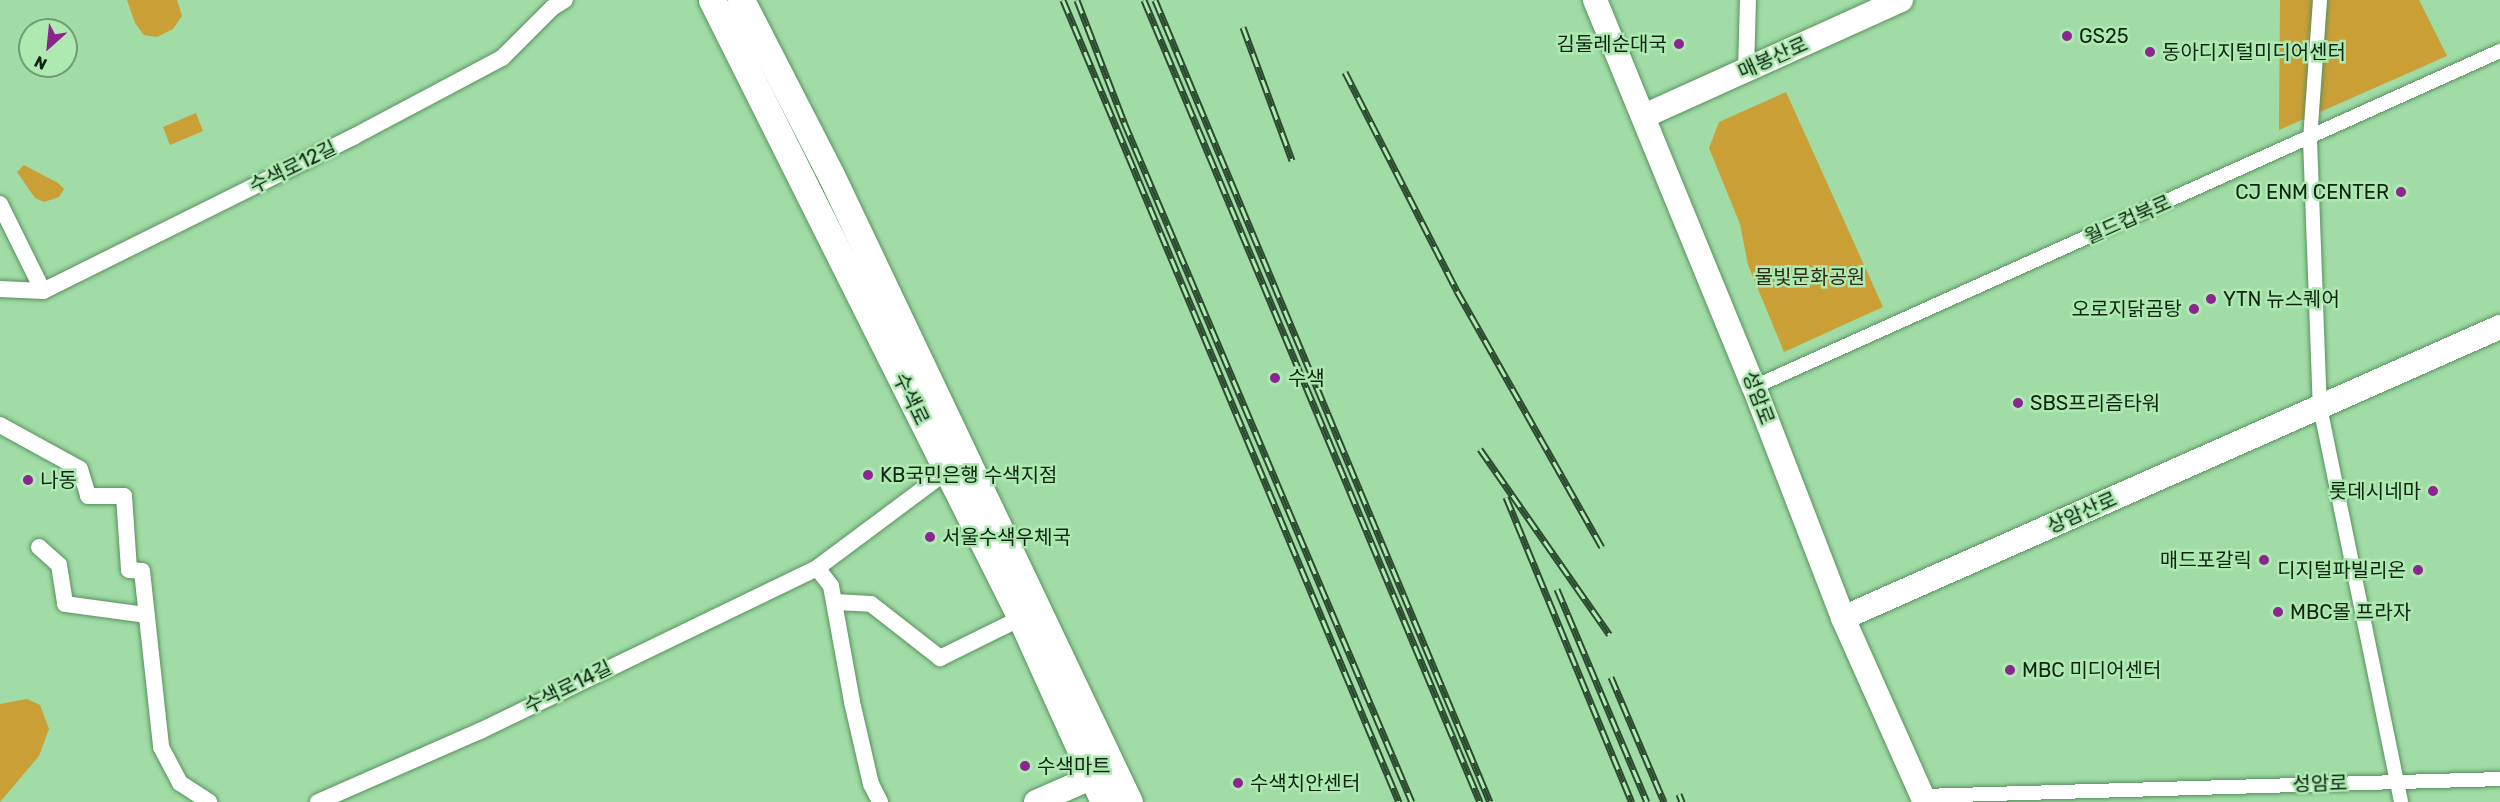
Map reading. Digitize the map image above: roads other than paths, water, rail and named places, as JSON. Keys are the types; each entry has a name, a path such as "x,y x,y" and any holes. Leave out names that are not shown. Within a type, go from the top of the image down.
{"main road":[{"name":"수색로","path":"712,0 1021,618 1103,772 1129,802"},
{"name":"수색로","path":"741,0 795,104 1103,772 1104,802"},
{"name":"성암로","path":"1595,0 1754,387 1843,618 1923,799"},
{"name":"매봉산로","path":"1644,116 1901,0"},
{"path":"771,118 785,121 792,115 795,104"},
{"name":"상암산로","path":"1843,618 2500,327"},
{"path":"1036,802 1103,772"}],"street":[{"path":"1746,70 1748,0"},
{"path":"2320,0 2310,139 2320,407 2394,781 2401,802"},
{"name":"수색로12길","path":"0,290 43,291 355,136 502,58 555,3"},
{"name":"월드컵북로","path":"1754,387 2310,139 2500,51"},
{"path":"0,204 43,291"},
{"path":"0,425 80,468 88,496 124,496 129,570 142,571 160,747 180,783 209,802"},
{"name":"수색로14길","path":"318,802 480,731 817,568 947,471"},
{"path":"39,547 59,565 65,604 146,615"},
{"path":"817,568 831,586 852,702 872,784 880,802"},
{"path":"835,602 871,604 940,658 1021,618"},
{"path":"2394,781 2500,779"},
{"name":"성암로","path":"1923,799 2394,781"}],"railway":[{"path":"1063,0 1399,802"},
{"path":"1077,0 1124,122 1412,802"},
{"path":"1144,0 1480,802"},
{"path":"1155,0 1490,802"},
{"path":"1243,27 1292,160"},
{"path":"1345,72 1457,291 1602,547"},
{"path":"1480,449 1609,634"},
{"path":"1506,497 1632,802"},
{"path":"1557,589 1647,802"},
{"path":"1611,677 1664,802"},
{"path":"1679,794 1682,802"}],"place":[{"name":"GS25","path":"2067,36"},
{"name":"김둘레순대국","path":"1679,44"},
{"name":"동아디지털미디어센터","path":"2150,52"},
{"name":"CJ ENM CENTER","path":"2401,192"},
{"name":"YTN 뉴스퀘어","path":"2211,299"},
{"name":"오로지닭곰탕","path":"2194,309"},
{"name":"수색","path":"1275,378"},
{"name":"SBS프리즘타워","path":"2018,403"},
{"name":"KB국민은행 수색지점","path":"868,475"},
{"name":"나동","path":"28,480"},
{"name":"롯데시네마","path":"2433,491"},
{"name":"서울수색우체국","path":"930,537"},
{"name":"매드포갈릭","path":"2264,560"},
{"name":"디지털파빌리온","path":"2418,570"},
{"name":"MBC몰 프라자","path":"2278,612"},
{"name":"MBC 미디어센터","path":"2010,670"},
{"name":"수색마트","path":"1025,766"},
{"name":"수색치안센터","path":"1238,783"}],"park label":[{"name":"물빛문화공원","path":"1810,277"}]}
